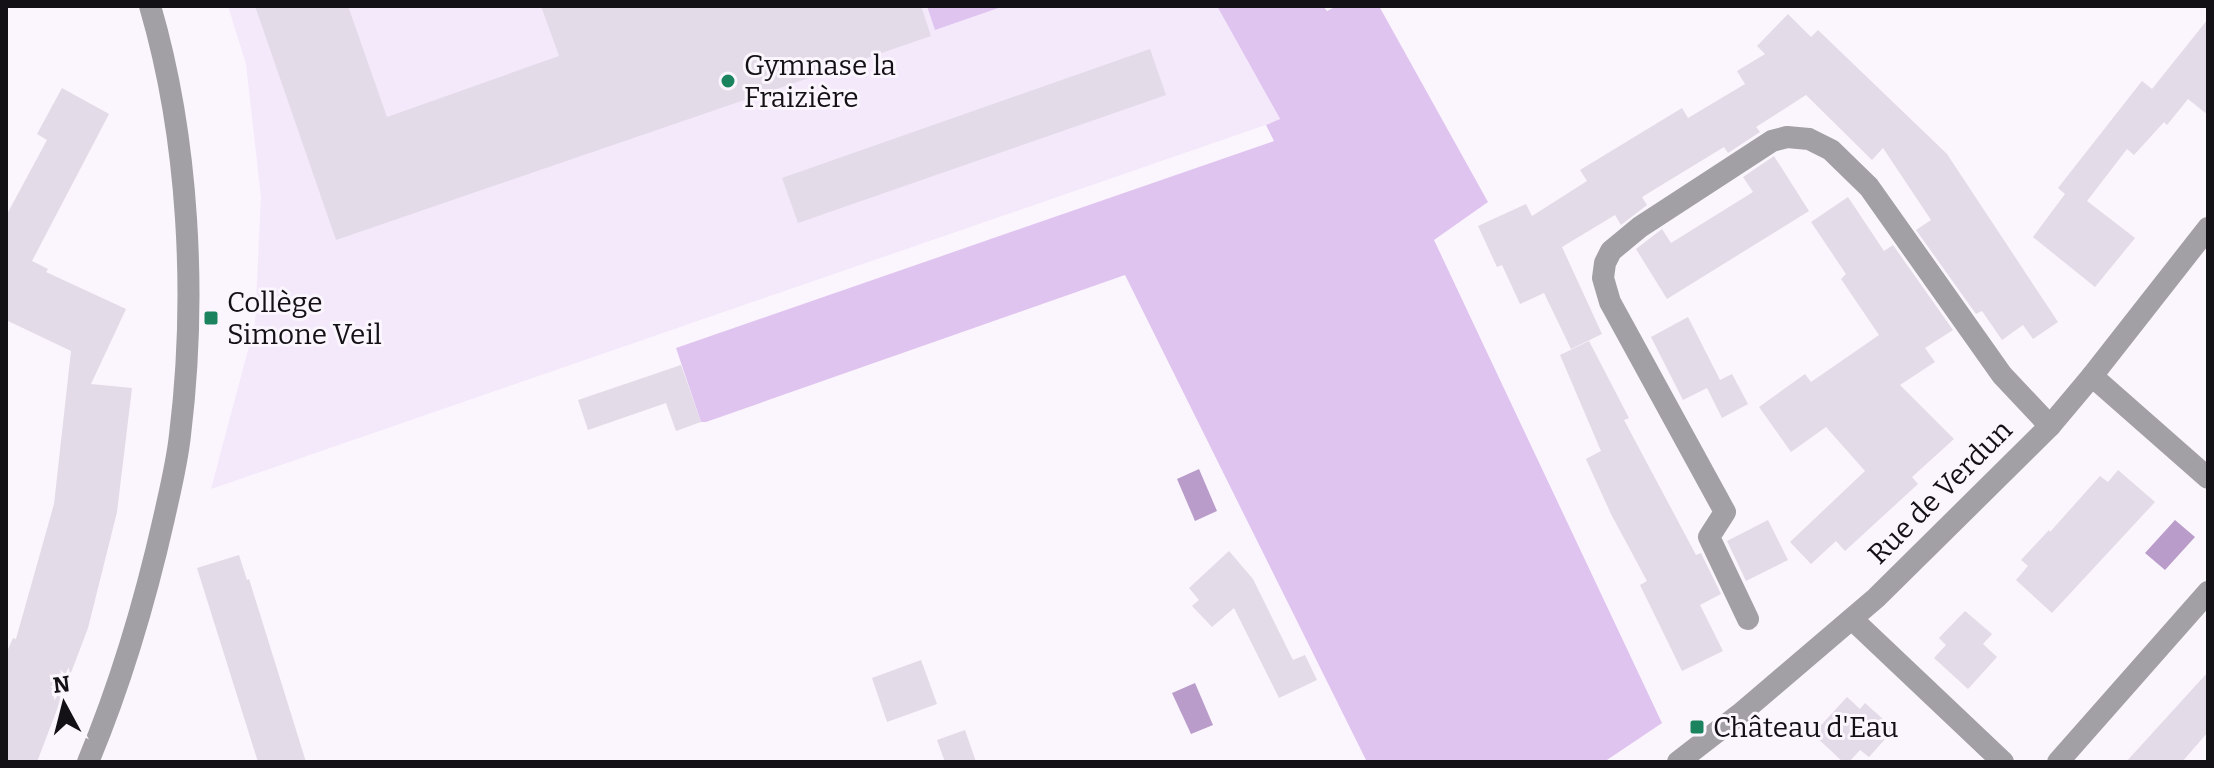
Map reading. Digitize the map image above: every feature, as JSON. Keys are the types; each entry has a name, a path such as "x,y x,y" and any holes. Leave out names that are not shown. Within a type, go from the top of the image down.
{"street":[{"path":"88,762 107,716 148,588 180,438 186,377 188,264 184,197 173,106 150,6"},
{"path":"1748,619 1709,537 1725,512 1626,333 1610,302 1603,278 1611,251 1640,227 1772,141 1787,137 1809,139 1843,160 1869,187 2002,375 2050,426"},
{"name":"Rue de Verdun","path":"1678,762 1852,619 2050,426 2208,228"},
{"path":"2092,376 2208,478"},
{"path":"2058,762 2208,592"},
{"path":"1852,619 2003,762"}],"shaded area":[{"path":"228,6 1217,6 1280,120 211,489 255,324 261,197 246,64"},
{"path":"927,6 1004,6 935,30"},
{"path":"1217,6 1323,6 1327,11 1337,6 1379,6 1488,202 1434,240 1662,723 1604,762 1367,762 1125,275 701,422 676,348 1274,141 1266,125 1280,119"},
{"path":"1199,469 1217,511 1195,521 1177,479"},
{"path":"2175,520 2195,537 2165,570 2145,553"},
{"path":"1195,683 1213,725 1191,734 1172,693"}],"building":[{"path":"255,6 348,6 387,117 559,56 541,6 921,6 931,36 336,240"},
{"path":"1788,14 1811,37 1818,30 1947,154 2058,322 2033,339 2023,325 2002,340 1982,311 1976,314 1916,230 1931,220 1883,148 1872,160 1806,95 1756,127 1760,132 1728,153 1724,147 1642,197 1647,205 1621,225 1615,215 1562,247 1602,334 1571,349 1544,293 1520,304 1502,265 1497,267 1478,226 1526,204 1532,216 1587,181 1580,170 1682,108 1688,118 1745,84 1737,71 1765,54 1757,46"},
{"path":"2208,19 2208,115 2188,99 2167,125 2164,122 2134,155 2127,149 2087,201 2135,238 2095,287 2033,237 2065,194 2058,188 2142,81 2152,89"},
{"path":"1150,49 1166,95 798,223 782,178"},
{"path":"62,88 109,114 32,261 48,269 46,272 126,309 91,384 132,388 117,512 88,628 37,762 6,762 6,654 13,638 16,639 54,504 71,351 6,320 6,216 47,140 37,134"},
{"path":"1774,156 1809,211 1667,299 1636,249 1662,229 1671,243 1753,192 1743,177"},
{"path":"1848,197 1884,251 1893,245 1953,330 1925,348 1935,362 1900,385 1954,439 1912,477 1918,484 1845,551 1836,541 1811,564 1790,542 1865,471 1826,427 1791,452 1759,407 1805,374 1811,382 1879,335 1841,279 1846,274 1811,222"},
{"path":"1688,317 1720,380 1732,374 1748,404 1722,418 1707,388 1683,400 1651,337"},
{"path":"1589,341 1629,418 1624,420 1696,555 1701,553 1721,594 1700,605 1723,651 1682,671 1640,585 1647,581 1586,459 1601,451 1560,355"},
{"path":"681,365 701,422 676,431 666,403 588,430 578,400"},
{"path":"2118,470 2155,502 2052,613 2016,580 2028,566 2021,560 2100,476 2108,482"},
{"path":"1768,520 1788,560 1746,581 1727,541"},
{"path":"1229,551 1253,579 1293,660 1305,655 1317,680 1279,698 1234,608 1212,627 1192,606 1199,600 1189,588"},
{"path":"239,555 306,762 258,762 197,568"},
{"path":"1965,611 1992,634 1983,644 1997,657 1968,689 1934,658 1946,645 1939,638"},
{"path":"921,660 937,704 887,722 872,678"},
{"path":"2208,672 2208,732 2182,762 2126,762"},
{"path":"1847,697 1860,709 1865,703 1894,729 1869,757 1860,750 1849,762 1843,762 1813,734"},
{"path":"965,730 976,762 945,762 937,740"}],"place":[{"name":"Gymnase la Fraizière","path":"728,81"},
{"name":"Collège Simone Veil","path":"211,318"},
{"name":"Château d'Eau","path":"1697,727"}]}
